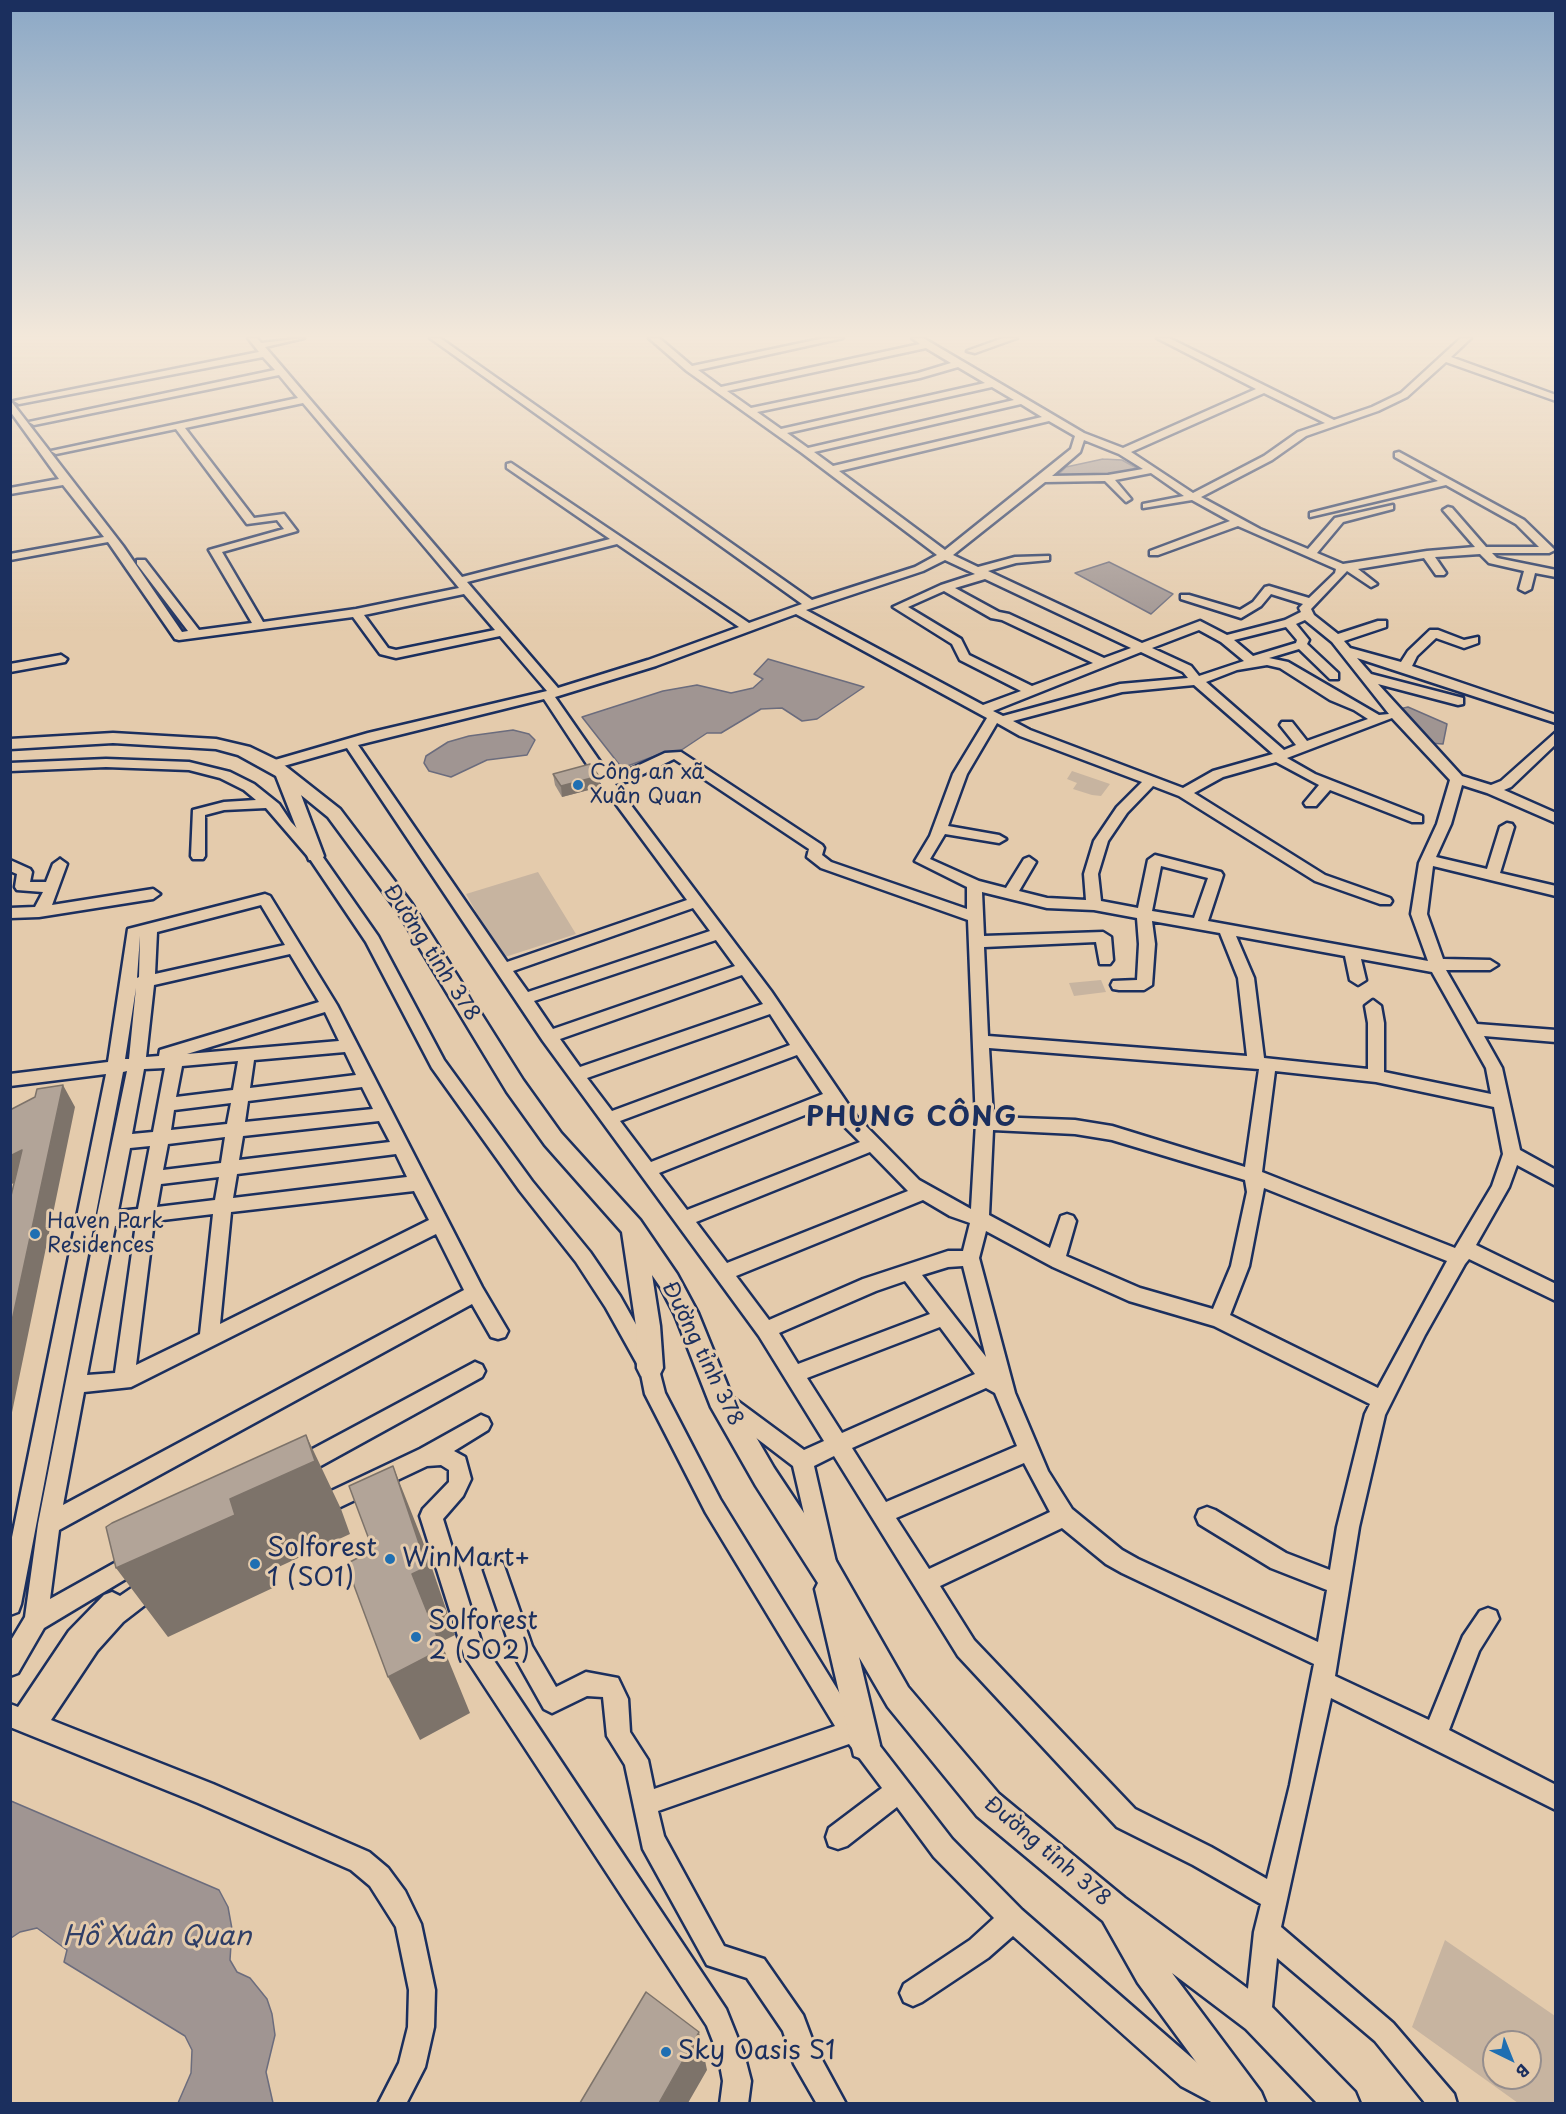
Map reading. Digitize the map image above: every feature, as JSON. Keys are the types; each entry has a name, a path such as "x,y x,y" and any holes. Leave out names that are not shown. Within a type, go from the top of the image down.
{"main road":[{"name":"Đường tỉnh 378","path":"10,744 113,738 216,744 244,751 278,769 334,813 405,908 521,1095 553,1139 632,1227 669,1281 686,1313 720,1399 765,1477 826,1571 898,1697 988,1805 1114,1910 1257,2017 1343,2103"},
{"path":"278,769 315,856"},
{"path":"632,1227 648,1326 650,1368"},
{"path":"826,1571 859,1738"},
{"path":"1114,1910 1150,1971 1250,2103"}],"street":[{"path":"38,437 66,481 119,548 179,636 356,613 618,540"},
{"path":"42,437 56,451 193,630"},
{"path":"56,451 127,437"},
{"path":"187,437 251,522 280,516 291,531 215,550 260,627"},
{"path":"336,437 503,632 552,694 606,781 773,1007 850,1120 913,1185 956,1212 980,1219 1056,1260 1136,1295 1219,1320 1382,1400"},
{"path":"573,437 811,605"},
{"path":"786,437 944,555 1187,669 1197,681 1280,756 1329,784 1417,819"},
{"path":"806,451 868,437"},
{"path":"831,470 971,437"},
{"path":"278,769 350,743 552,694 652,663 811,605 920,569 944,555 1042,479 1076,450 1080,437"},
{"path":"1084,437 1123,452 1193,497 1238,522 1310,555 1346,568 1371,584"},
{"path":"1123,452 1157,437"},
{"path":"1146,506 1193,497 1268,458 1298,437"},
{"path":"1225,639 1289,623 1308,608 1346,568 1427,554 1483,550 1549,550 1520,522 1399,455"},
{"path":"511,466 748,628"},
{"path":"1042,479 1108,478 1153,470"},
{"path":"1108,478 1126,499"},
{"path":"10,491 66,481"},
{"path":"1314,515 1370,499 1447,482"},
{"path":"1310,555 1339,519 1389,507"},
{"path":"1448,510 1493,561 1556,574"},
{"path":"1154,553 1238,522"},
{"path":"10,557 104,540"},
{"path":"1427,554 1440,573"},
{"path":"1032,691 964,657 957,642 899,607 945,586 1015,560 1045,558"},
{"path":"1525,589 1530,568"},
{"path":"945,586 995,615 1005,617 1104,663"},
{"path":"1185,597 1241,614 1257,604 1269,589 1308,608 1366,677 1387,716 1457,779 1492,790 1556,819"},
{"path":"797,610 1025,733 1184,793 1320,878 1385,901"},
{"path":"356,613 384,651 396,654 503,632"},
{"path":"1289,623 1303,640 1301,645"},
{"path":"1341,645 1382,624"},
{"path":"1387,716 1335,697 1284,665 1267,661 1251,661 1225,639 1200,625 1032,691 993,715 960,774 940,829 922,861 974,885 1047,903 1094,905 1437,966 1490,965"},
{"path":"1404,667 1413,654 1434,633 1464,644 1474,640"},
{"path":"993,715 1091,698 1120,688 1197,681 1301,645"},
{"path":"1301,645 1334,676"},
{"path":"1341,645 1556,719"},
{"path":"10,668 61,659"},
{"path":"1366,677 1458,701"},
{"path":"1184,793 1218,774 1280,756 1387,716"},
{"path":"1287,724 1304,747"},
{"path":"1492,790 1506,784 1556,736"},
{"path":"350,743 549,1037 646,1171 725,1272 766,1330 835,1444 966,1648 1126,1818 1202,1856 1275,1898"},
{"path":"606,781 624,778 670,756 676,756 817,848 814,857 826,865 975,917"},
{"path":"10,767 106,763 189,766 225,775 249,786 270,803 286,825 315,856 373,940 438,1064 526,1186 583,1257 633,1336 650,1368 655,1394 713,1506 834,1705 942,1848 1012,1918 1191,2076 1242,2103"},
{"path":"1257,2017 1267,1932 1323,1682 1348,1527 1375,1414 1418,1329 1500,1187 1512,1154 1494,1068 1437,966 1419,914 1428,860 1444,824 1457,779"},
{"path":"1094,905 1091,874 1101,841 1122,810 1152,780"},
{"path":"1311,804 1329,784"},
{"path":"198,856 198,813 224,806 270,803"},
{"path":"1492,876 1507,827"},
{"path":"940,829 999,839"},
{"path":"1119,985 1144,985 1147,944 1144,914 1155,860 1216,875 1200,923"},
{"path":"1428,860 1556,891"},
{"path":"1010,894 1029,862"},
{"path":"39,912 47,901 60,864"},
{"path":"10,865 25,872 22,887 52,887"},
{"path":"974,885 985,1123 980,1219 970,1258 997,1380 1029,1451 1049,1494 1064,1516 1082,1532 1130,1566 1327,1658"},
{"path":"10,913 39,912 153,894"},
{"path":"10,1604 116,1066 150,929 265,900 329,1005 439,1224 498,1331"},
{"path":"503,969 696,902"},
{"path":"1219,1320 1240,1266 1256,1192 1253,1176 1262,1063 1246,978 1226,928"},
{"path":"524,999 717,934"},
{"path":"975,942 1103,937 1105,960"},
{"path":"138,983 293,948"},
{"path":"1352,952 1358,980"},
{"path":"549,1037 744,969"},
{"path":"10,1665 36,1620 49,1524 77,1384 105,1220 137,1064 138,983"},
{"path":"137,1064 329,1005"},
{"path":"1373,1006 1376,1023 1376,1076"},
{"path":"576,1075 773,1007"},
{"path":"1471,1029 1556,1036"},
{"path":"980,1041 1262,1063 1376,1076 1501,1102"},
{"path":"10,1080 175,1060 348,1046"},
{"path":"608,1119 801,1047"},
{"path":"209,1339 223,1205 247,1054"},
{"path":"124,1381 146,1215 175,1060"},
{"path":"166,1105 366,1080"},
{"path":"646,1171 834,1097"},
{"path":"121,1142 383,1114"},
{"path":"985,1123 1075,1127 1112,1133 1253,1176 1463,1254 1556,1293"},
{"path":"684,1219 872,1144"},
{"path":"153,1178 400,1147"},
{"path":"1512,1154 1556,1179"},
{"path":"105,1220 418,1183"},
{"path":"725,1272 924,1192"},
{"path":"1056,1260 1067,1221"},
{"path":"77,1384 124,1381 439,1224"},
{"path":"766,1330 909,1272 948,1259 970,1258"},
{"path":"909,1272 942,1318 997,1380"},
{"path":"49,1524 475,1293"},
{"path":"793,1375 942,1318"},
{"path":"282,1477 475,1371"},
{"path":"802,1461 835,1444 997,1380"},
{"path":"720,1399 802,1461 822,1541 826,1571"},
{"path":"296,1517 424,1458 482,1424"},
{"path":"882,1514 1029,1451"},
{"path":"424,1458 443,1455 453,1459 460,1469 461,1479 456,1489 431,1516 472,1647 717,2018 731,2054 737,2081 734,2103"},
{"path":"925,1582 1064,1516"},
{"path":"1207,1517 1279,1561 1339,1584"},
{"path":"36,1620 151,1552"},
{"path":"495,1570 523,1652 552,1701 586,1684 610,1686 615,1700 619,1736 636,1760 652,1840 716,1956 755,1968 794,2024 804,2054 833,2103"},
{"path":"23,1720 115,1614 156,1582 178,1572"},
{"path":"23,1720 77,1639 112,1603"},
{"path":"1435,1735 1471,1644 1488,1619"},
{"path":"1323,1682 1435,1735 1556,1798"},
{"path":"23,1720 204,1793 360,1861 379,1877 396,1900 408,1924 422,1990 421,2027 411,2067 391,2103"},
{"path":"645,1804 859,1738"},
{"path":"838,1837 899,1790"},
{"path":"913,1993 979,1949 1012,1918"},
{"path":"1267,1932 1384,2032 1444,2103"}],"shaded area":[{"path":"1072,771 1110,784 1101,796 1073,789 1077,783 1067,779"},
{"path":"538,872 576,934 502,958 466,894"},
{"path":"1101,980 1106,992 1074,996 1069,983"},
{"path":"1445,1940 1555,2016 1555,2103 1518,2103 1500,2090 1542,2090 1542,2030 1482,2030 1482,2077 1412,2027"}],"water":[{"path":"1103,459 1122,460 1140,470 1096,476 1056,477 1066,467"},
{"path":"1109,562 1173,594 1151,614 1075,573"},
{"path":"768,659 864,687 817,719 802,721 782,708 761,709 721,733 707,733 677,753 666,752 622,768 582,717 663,691 697,685 731,693 753,688 763,679 754,674"},
{"path":"1408,707 1447,724 1443,744 1429,743 1395,710"},
{"path":"513,730 529,734 535,740 527,755 487,760 451,777 429,771 424,763 426,756 448,742 469,736"},
{"name":"Hồ Xuân Quan","path":"11,1801 219,1890 228,1907 232,1929 230,1960 237,1972 250,1978 267,1999 272,2014 275,2035 266,2072 273,2103 178,2103 191,2073 192,2050 185,2036 64,1962 67,1950 37,1928 20,1932 11,1938"}],"building":[{"path":"590,764 599,776 561,786 553,774"},
{"path":"63,1085 10,1330 10,1200 22,1150 10,1156 10,1110 35,1097 37,1089"},
{"path":"306,1435 315,1461 230,1499 235,1515 116,1568 106,1527"},
{"path":"393,1466 427,1567 412,1574 442,1649 388,1677 346,1564 373,1550 349,1486"},
{"path":"646,1992 699,2032 659,2103 580,2103"}],"waterway":[{"path":"39,437 56,460"},
{"path":"162,603 185,634"}],"place":[{"name":"Công an xã Xuân Quan","path":"578,785"},
{"name":"Haven Park Residences","path":"35,1234"},
{"name":"WinMart+","path":"390,1559"},
{"name":"Solforest 1 (SO1)","path":"255,1564"},
{"name":"Solforest 2 (SO2)","path":"416,1637"},
{"name":"Sky Oasis S1","path":"666,2052"}],"district":[{"name":"PHỤNG CÔNG","path":"912,1119"}]}
